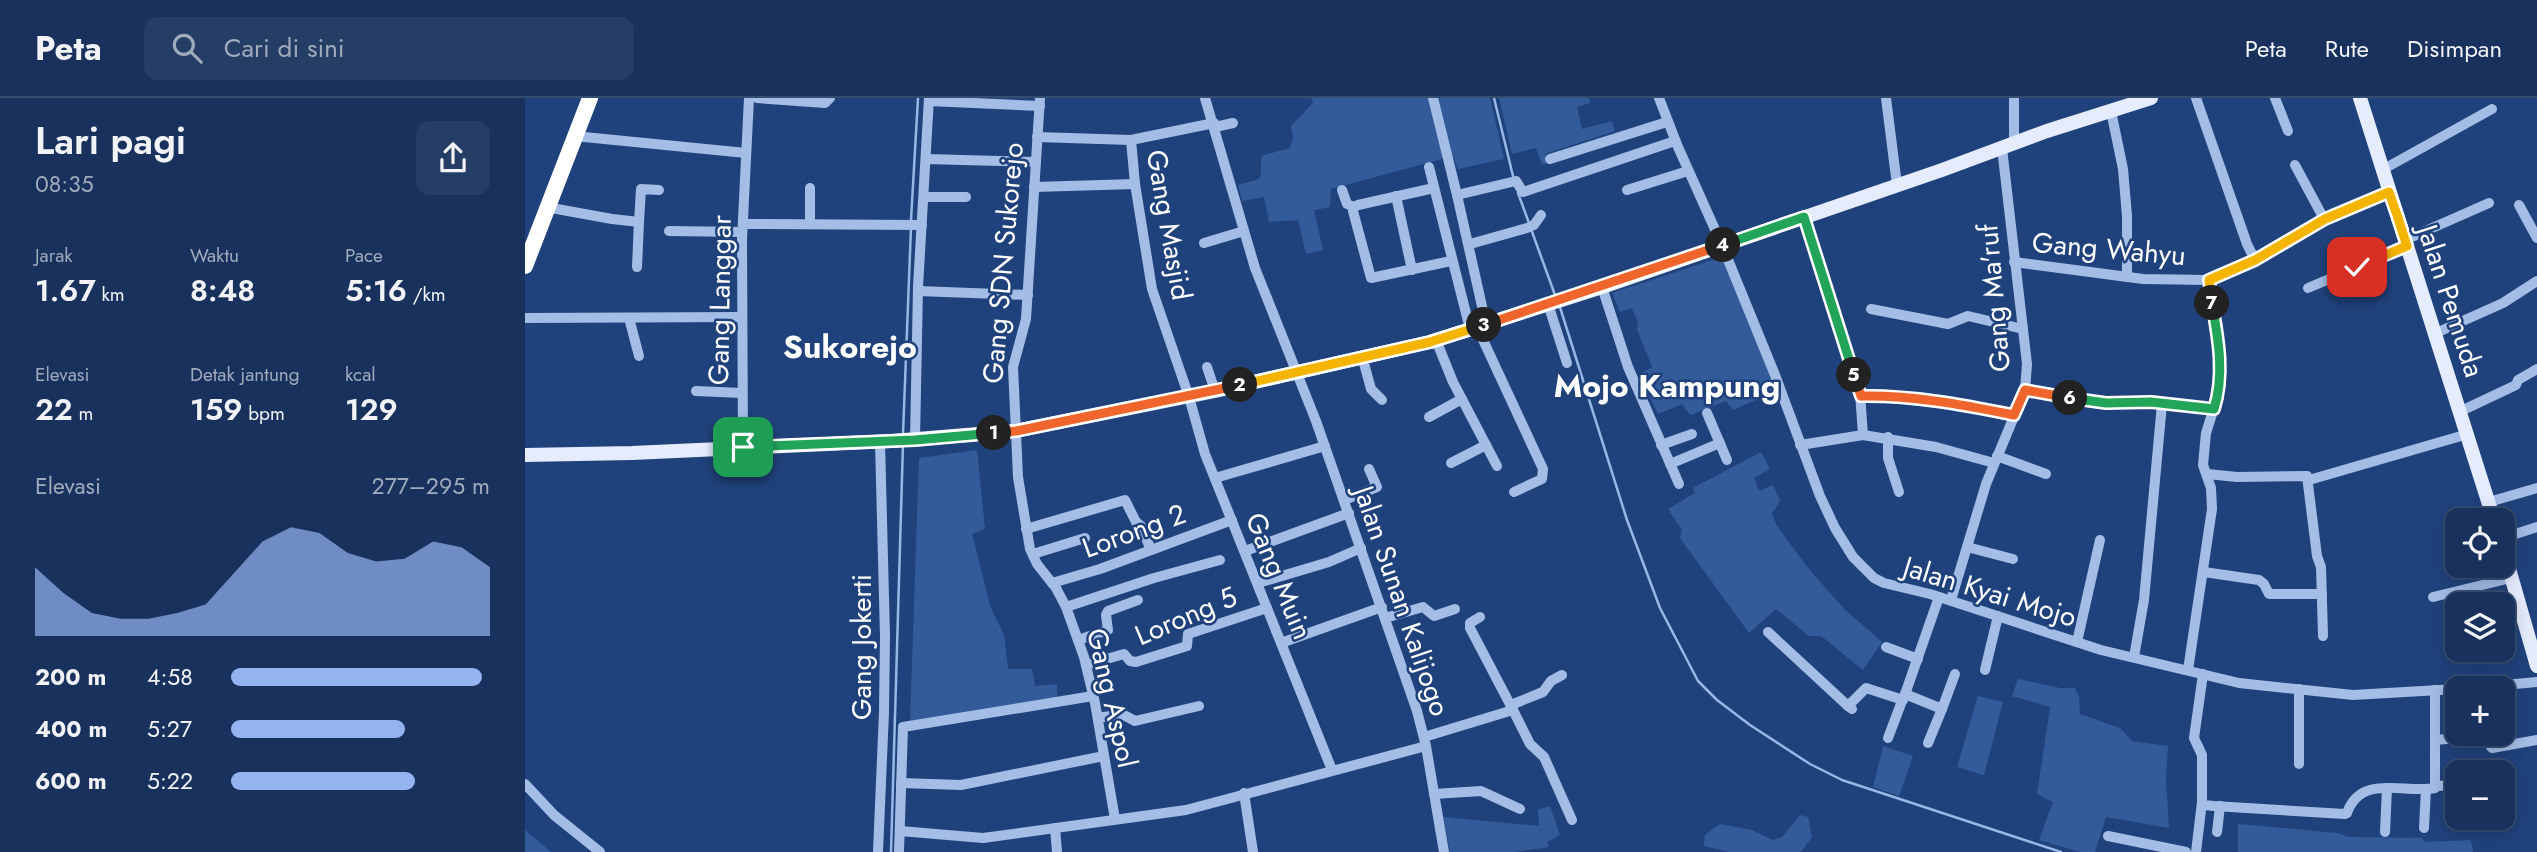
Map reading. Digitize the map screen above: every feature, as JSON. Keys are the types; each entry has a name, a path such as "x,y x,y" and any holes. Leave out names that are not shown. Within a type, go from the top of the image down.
{"highway":[{"path":"525,266 590,98"}],"main road":[{"path":"525,455 632,453 914,440 1016,431 1189,397 1436,340 1602,287 2151,98"},
{"name":"Jalan Pemuda","path":"2360,98 2491,508"},
{"path":"2511,578 2531,624 2537,666"}],"street":[{"name":"Gang Langgar","path":"743,447 742,228 749,98"},
{"path":"757,98 825,103 830,98"},
{"name":"Jalan Sunan Kalijogo","path":"1205,98 1255,268 1325,446 1384,613 1425,742 1444,852"},
{"path":"1433,98 1470,244 1477,327"},
{"name":"Jalan Kyai Mojo","path":"1658,98 1722,245 1835,528 1853,556 1874,578 1999,615 2077,642 2239,683 2353,695 2445,690"},
{"path":"1886,98 1897,185"},
{"name":"Gang Ma'ruf","path":"1951,600 1996,459 2025,390 2027,364 2014,262 2008,146 2014,98"},
{"path":"2196,98 2255,260"},
{"path":"2275,98 2288,131"},
{"path":"914,440 917,224 924,197 929,99 1039,102"},
{"name":"Gang SDN Sukorejo","path":"1016,431 1013,367 1025,326 1039,102"},
{"path":"2382,170 2492,108"},
{"path":"2111,111 2123,169 2127,216 2127,277"},
{"path":"1550,159 1667,122"},
{"name":"Gang Masjid","path":"1189,397 1153,289 1135,184 1131,140 1233,123"},
{"path":"574,136 746,153"},
{"path":"1037,137 1131,140"},
{"path":"1457,195 1513,181 1523,192 1675,141"},
{"path":"926,159 1036,162"},
{"path":"2295,165 2325,219"},
{"path":"1429,167 1451,261 1477,327 1543,469 1542,479 1514,492"},
{"path":"1627,190 1688,171"},
{"path":"1034,187 1135,184"},
{"path":"810,188 810,224"},
{"path":"1342,190 1347,204 1354,207 1434,188"},
{"path":"637,267 641,189 659,190"},
{"name":"Gang Wahyu","path":"2014,262 2127,277 2209,280 2255,260 2325,219 2389,192"},
{"path":"1396,196 1412,270"},
{"path":"924,197 965,197"},
{"path":"2308,288 2489,203"},
{"path":"2519,205 2537,238"},
{"path":"546,206 639,222"},
{"path":"1354,207 1371,278 1451,261"},
{"path":"1470,244 1531,227 1541,215"},
{"path":"1804,217 1861,396 1863,435"},
{"path":"669,231 810,224 917,224"},
{"path":"1204,243 1244,231"},
{"path":"2188,670 2212,509 2211,488 2203,461 2206,433 2219,392 2220,360 2209,280"},
{"path":"2435,333 2495,307 2537,281"},
{"path":"1602,287 1628,366 1679,484"},
{"path":"918,291 1028,295"},
{"path":"1553,303 1567,363"},
{"path":"1871,309 1948,324 1968,316 2023,329"},
{"path":"525,318 741,317"},
{"path":"629,318 639,356"},
{"path":"1436,340 1462,399 1497,466"},
{"path":"1362,356 1371,388 1382,400"},
{"path":"1207,367 1215,391"},
{"path":"2461,411 2516,385 2518,380 2537,369"},
{"path":"2025,390 2106,403 2162,404 2214,409"},
{"path":"696,391 742,393"},
{"path":"1861,396 1891,395 2014,415"},
{"name":"Gang Muin","path":"1189,397 1205,454 1332,770"},
{"path":"1429,417 1462,399"},
{"path":"2134,657 2144,600 2162,404"},
{"path":"1707,413 1727,460"},
{"name":"Gang Aspol","path":"1016,431 1018,477 1026,529 1033,554 1066,607 1086,664 1115,819"},
{"path":"1661,445 1692,434"},
{"path":"2309,480 2468,434"},
{"path":"1800,445 1863,435 1888,437 1996,459 2046,474"},
{"path":"1888,437 1888,458 1899,492"},
{"name":"Gang Jokerti","path":"877,852 884,712 886,442"},
{"path":"1670,464 1720,443"},
{"path":"1451,463 1486,445"},
{"path":"1215,478 1325,446"},
{"path":"1344,500 1377,487 1370,469"},
{"path":"2207,474 2237,477 2305,475 2309,480 2317,556 2321,567 2322,636"},
{"path":"2489,502 2537,488"},
{"path":"1026,529 1125,500 1151,550"},
{"path":"1245,551 1349,513"},
{"name":"Lorong 2","path":"1052,583 1232,520"},
{"path":"2515,534 2537,527"},
{"path":"1033,554 1085,538"},
{"path":"2077,642 2100,540"},
{"path":"1967,547 2013,559"},
{"path":"1258,583 1329,562 1361,548"},
{"path":"1066,607 1220,560"},
{"path":"2204,572 2259,580 2269,594 2322,594"},
{"path":"2434,597 2511,578"},
{"path":"1888,738 1939,597"},
{"path":"1078,640 1108,631 1108,611 1138,600"},
{"path":"1281,643 1384,613 1423,607 1434,616 1455,609"},
{"name":"Lorong 5","path":"1086,664 1124,654 1136,662 1187,646 1188,634 1267,608"},
{"path":"1985,670 1999,615"},
{"path":"1480,617 1470,623 1469,628 1530,744 1544,757 1572,820"},
{"path":"1768,632 1850,707 1866,688 1942,709"},
{"path":"1886,647 1918,659"},
{"path":"1928,743 1955,674"},
{"path":"2196,852 2202,802 2202,755 2194,732 2203,674"},
{"path":"900,831 983,838 1186,810 1425,742 1543,692 1551,681 1562,675"},
{"path":"2515,684 2537,682"},
{"path":"2299,689 2299,764"},
{"path":"2424,828 2435,740 2435,690"},
{"path":"899,852 903,727 1094,696"},
{"path":"1098,718 1122,714 1135,720 1199,706"},
{"path":"2435,740 2479,736 2486,739 2492,748 2537,740"},
{"path":"901,783 961,786 1104,756"},
{"path":"525,784 554,816 600,852"},
{"path":"2202,802 2204,805 2344,814 2353,800 2364,792 2387,788 2445,786"},
{"path":"2385,832 2387,788"},
{"path":"1434,794 1481,791 1520,809"},
{"path":"1244,793 1253,852"},
{"path":"2217,832 2220,806"},
{"path":"1055,828 1057,852"},
{"path":"2108,836 2186,852"},
{"path":"2123,852 2126,840"}],"shaded area":[{"path":"1311,98 1490,98 1504,159 1458,169 1453,156 1331,189 1330,207 1314,210 1323,250 1306,254 1298,220 1269,222 1264,197 1242,201 1238,185 1259,179 1261,159 1264,155 1290,148 1293,138 1291,126 1313,103"},
{"path":"1499,98 1589,98 1590,103 1577,107 1582,129 1612,121 1615,131 1545,154 1548,163 1542,165 1536,148 1512,154"},
{"path":"1721,257 1725,261 1776,391 1733,410 1726,401 1690,415 1682,404 1658,414 1639,374 1652,367 1637,329 1638,322 1632,308 1620,312 1612,293"},
{"path":"977,450 985,529 972,534 990,606 1004,635 1008,669 1032,669 1035,686 1057,684 1057,698 910,722 919,458"},
{"path":"1761,452 1770,469 1754,478 1759,491 1773,485 1780,501 1772,514 1777,526 1808,568 1844,609 1882,642 1863,670 1821,636 1809,636 1776,609 1749,633 1680,538 1682,530 1668,509 1695,493 1693,488"},
{"path":"2018,679 2060,688 2075,688 2079,697 2080,714 2120,728 2132,741 2168,746 2166,779 2169,828 2106,817 2095,852 2080,852 2039,840 2053,802 2037,794 2050,707 2012,696"},
{"path":"1978,696 2003,702 1984,775 1957,767"},
{"path":"1883,746 1913,756 1899,796 1873,787"},
{"path":"1550,806 1560,835 1547,842 1549,847 1514,852 1450,852 1443,817 1539,826 1538,810"},
{"path":"1800,815 1808,817 1812,837 1801,852 1729,852 1704,846 1705,835 1720,824 1752,830 1773,840 1782,837"},
{"path":"2238,824 2337,833 2349,837 2422,838 2424,842 2471,840 2473,852 2238,852"},
{"path":"525,830 551,852 525,852"}],"waterway":[{"path":"911,220 918,98"},
{"path":"1494,98 1514,180"},
{"path":"1518,193 1529,223"},
{"path":"903,434 911,227"},
{"path":"1531,229 1555,295"},
{"path":"1559,304 1627,520 1660,608 1698,681 1717,700 1750,725 1810,764 1842,780 2061,852"},
{"path":"891,852 903,444"}],"district":[{"name":"Sukorejo","path":"850,347"},
{"name":"Mojo Kampung","path":"1667,386"}],"route":[{"path":"743,447 915,440 1016,431 1215,391 1430,342 1602,287 1804,217 1861,396 1891,395 2014,415 2025,390 2106,403 2151,402 2214,409 2219,392 2220,360 2209,280 2255,260 2325,219 2389,192 2407,246 2357,267"}]}
